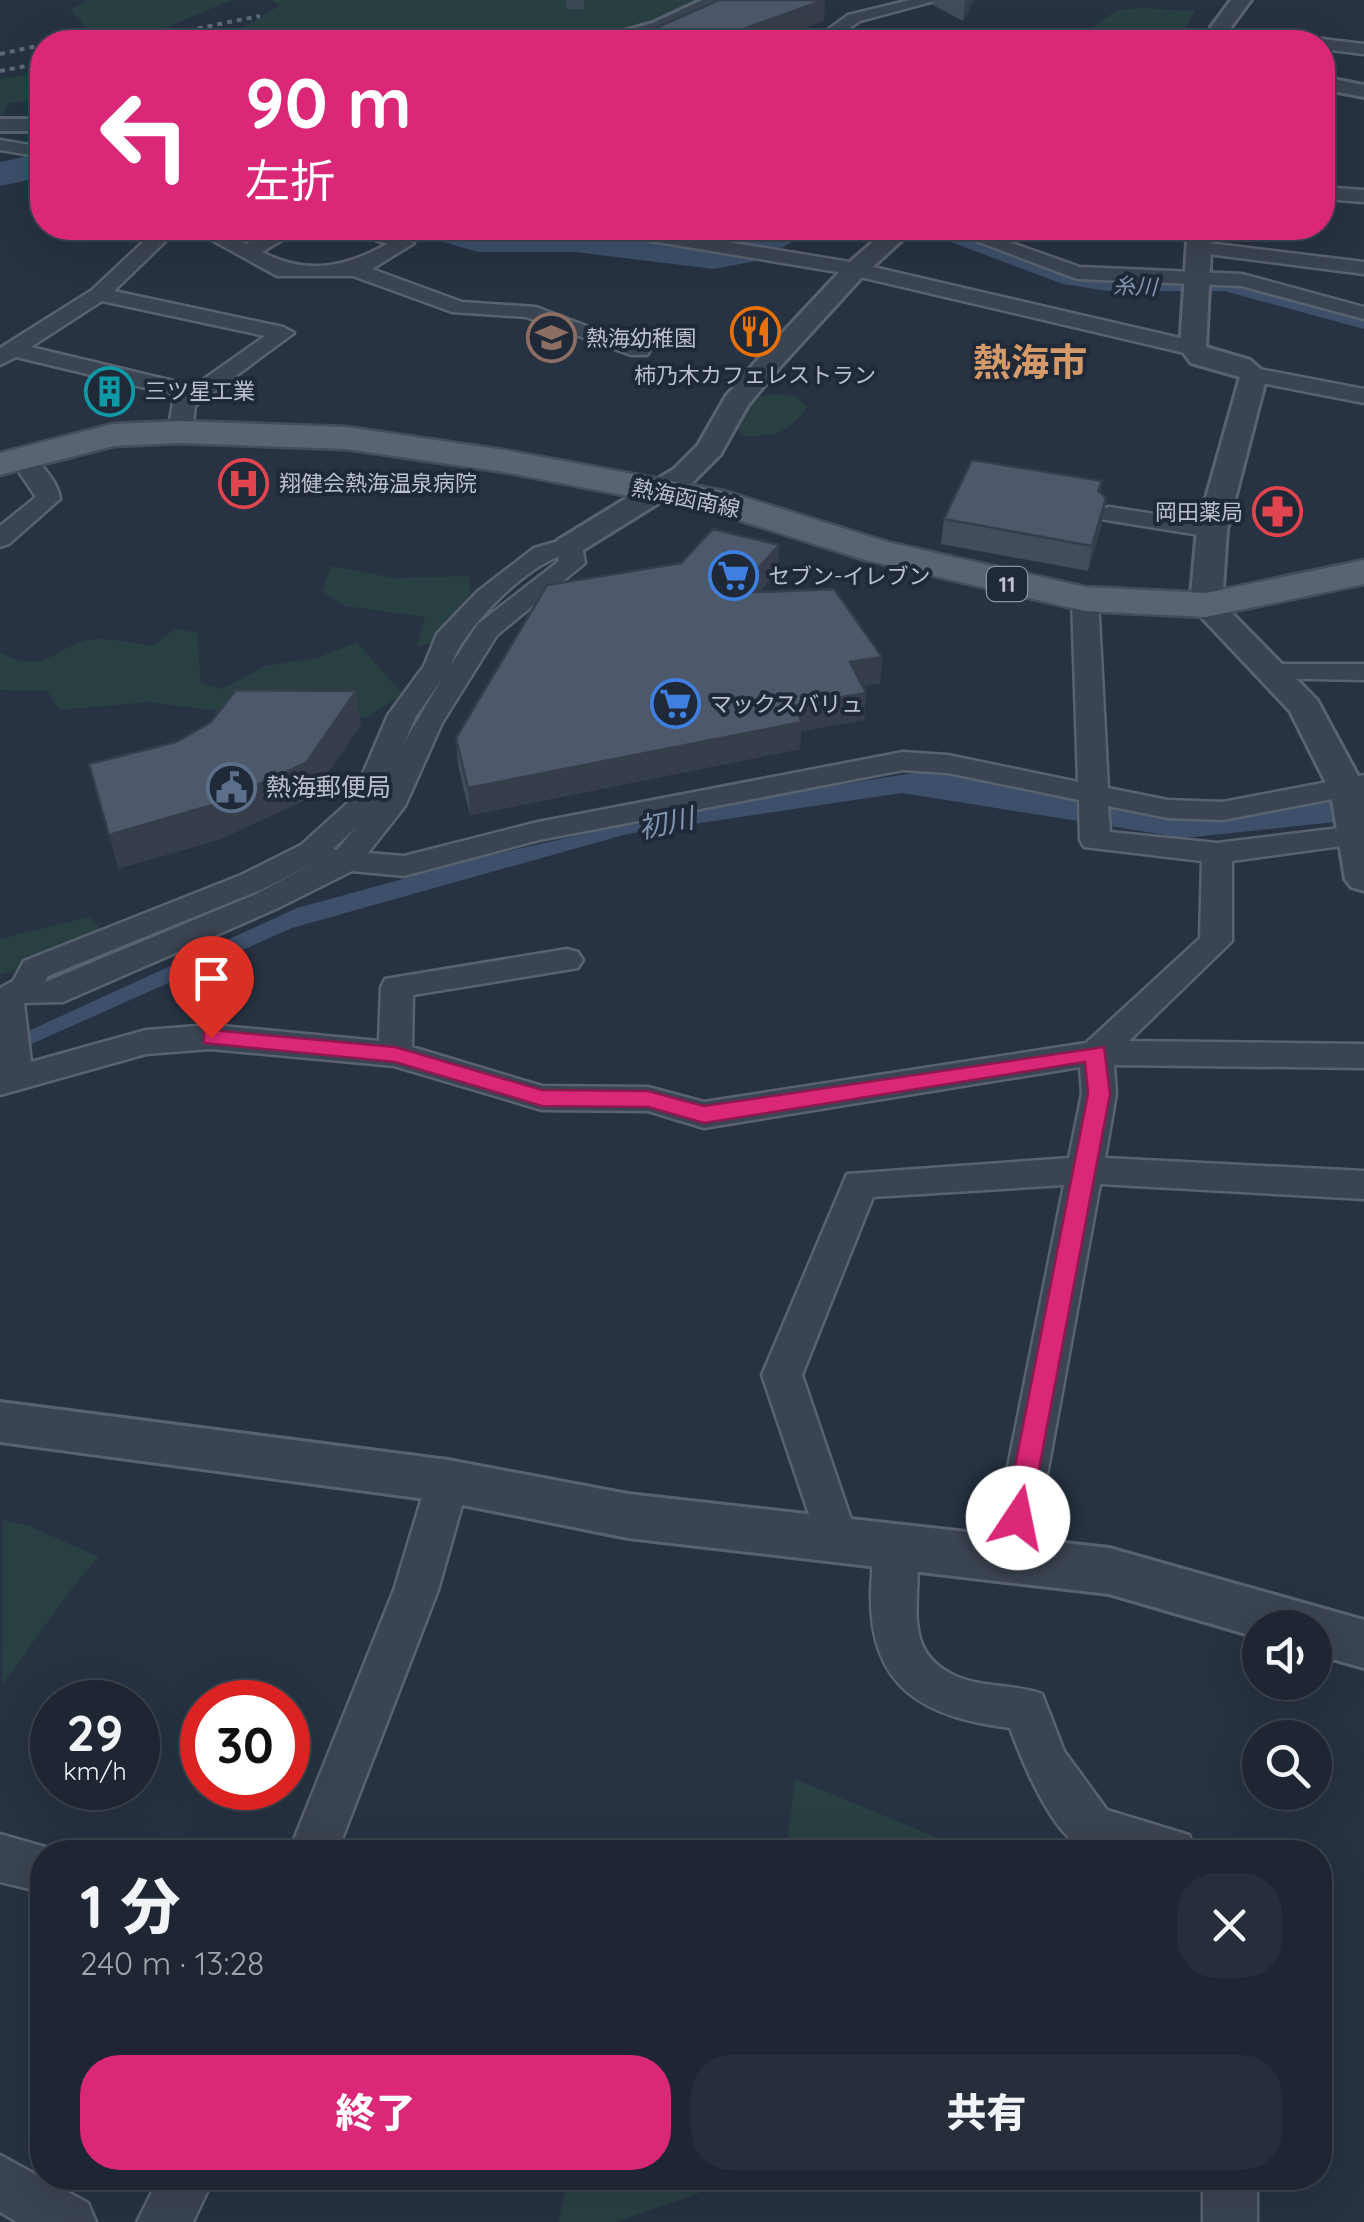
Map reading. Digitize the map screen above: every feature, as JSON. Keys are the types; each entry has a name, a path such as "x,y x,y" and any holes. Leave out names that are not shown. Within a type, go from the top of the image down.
{"main road":[{"name":"熱海函南線","path":"11,462 113,435 180,432 402,444 724,504 895,556 1085,599 1206,605 1364,573"}],"street":[{"path":"643,30 717,0"},
{"path":"836,30 854,18 930,0"},
{"path":"1222,30 1241,0"},
{"path":"823,10 854,18"},
{"path":"1335,76 1356,48"},
{"path":"1335,85 1364,91"},
{"path":"1335,110 1364,108"},
{"path":"0,124 30,125"},
{"path":"0,145 30,152"},
{"path":"0,167 30,158"},
{"path":"1335,193 1364,196"},
{"path":"7,354 99,294 157,240"},
{"path":"222,240 284,272 355,270 458,308 529,311 639,350"},
{"path":"245,253 270,240"},
{"path":"355,270 404,242 396,240"},
{"path":"680,240 854,270 1193,348"},
{"path":"889,240 854,270 736,402 710,450 684,475 570,546 543,553 486,598 446,640 437,667 402,714 365,803 312,852 125,947 51,994 10,1001 10,1075 146,1042 211,1038 395,1054 542,1098 648,1099 704,1114 1096,1053 1364,1056"},
{"path":"985,240 1077,274 1198,285 1242,280 1364,313"},
{"path":"1200,240 1193,348 1200,358 1241,366 1254,375 1364,396"},
{"path":"1217,240 1325,253 1364,268"},
{"path":"1198,285 1281,314"},
{"path":"99,294 283,333 184,403 180,432"},
{"path":"1159,364 1175,363 1193,348"},
{"path":"7,354 196,393"},
{"path":"1254,375 1212,530 1206,605 1305,707 1355,810 1364,879"},
{"path":"0,539 48,499 48,491 11,462"},
{"path":"1109,514 1212,530"},
{"path":"125,947 343,863 390,806 428,724 488,630 572,562 570,546"},
{"path":"1085,599 1096,840 1216,853 1355,810"},
{"path":"1271,672 1364,672"},
{"path":"312,852 343,863 404,866 652,807 902,761 948,764 1168,809 1355,810"},
{"path":"1096,1053 1216,941 1216,853"},
{"path":"395,1054 397,987 568,960"},
{"path":"1011,1557 1099,1094 1096,1053"},
{"path":"836,1537 782,1375 860,1184 1084,1170 1364,1185"},
{"path":"0,1422 448,1481 628,1516 1110,1571 1244,1610"},
{"path":"318,1840 416,1590 448,1481"},
{"path":"896,1546 890,1620 907,1662 942,1693 1026,1709 1046,1764 1092,1829 1130,1840"},
{"path":"1332,1635 1364,1644"},
{"path":"0,1858 30,1865"},
{"path":"0,2182 70,2222"},
{"path":"1230,2190 1230,2222"}],"green space":[{"path":"88,0 232,0 167,27 150,30 90,30 70,10"},
{"path":"271,0 712,0 625,30 239,30 279,6"},
{"path":"1117,10 1195,11 1183,30 1089,30"},
{"path":"30,74 30,101 9,103 0,121 0,79"},
{"path":"773,394 795,396 807,407 787,428 774,434 745,436 733,427 749,399"},
{"path":"331,566 394,578 468,576 471,592 431,643 417,646 425,617 345,606 322,592"},
{"path":"176,628 197,633 201,683 222,689 265,666 317,658 357,642 403,695 367,717 292,720 148,702 59,710 47,691 0,690 0,652 14,659 37,662 95,639 152,646"},
{"path":"89,917 104,931 56,958 0,975 0,939"},
{"path":"3,1520 29,1526 99,1557 2,1685"},
{"path":"795,1779 943,1840 787,1840"},
{"path":"708,2190 616,2222 559,2222 565,2192"}],"water":[{"path":"942,240 966,240 1083,281 1223,284 1364,319 1364,329 1224,291 1108,291 1063,284"},
{"name":"初川","path":"932,770 1024,789 1215,818 1364,797 1364,819 1185,838 902,793 627,834 292,928 0,1058 0,1044 297,908 487,856 706,806"}],"building":[{"path":"719,0 824,0 741,30 651,30"},
{"path":"972,460 1102,481 1098,491 1106,498 1092,546 944,519"},
{"name":"マックスバリュ","path":"713,529 779,545 736,593 834,589 882,657 850,662 866,693 792,706 802,722 468,788 456,738 547,585 681,563"},
{"path":"236,690 356,691 306,763 212,805 109,835 89,764 176,742 211,722"}],"waterway":[{"name":"糸川","path":"0,174 30,168"},
{"name":"糸川","path":"488,240 546,240"},
{"name":"糸川","path":"584,240 714,256 746,251 767,240"}],"tunnel":[{"path":"566,0 586,0"}],"railway":[{"path":"189,30 260,16"},
{"path":"0,54 30,48"},
{"path":"0,71 30,65"}],"place":[{"name":"柿乃木カフェレストラン","path":"755,331"},
{"name":"熱海幼稚園","path":"551,338"},
{"name":"三ツ星工業","path":"110,391"},
{"name":"翔健会熱海温泉病院","path":"244,483"},
{"name":"岡田薬局","path":"1278,512"},
{"name":"セブン-イレブン","path":"733,576"},
{"name":"マックスバリュ","path":"675,704"},
{"name":"熱海郵便局","path":"231,787"}],"district":[{"name":"熱海市","path":"1030,363"}],"route":[{"path":"211,1038 395,1054 542,1098 648,1099 704,1114 1096,1053 1099,1094 1018,1518"}]}
